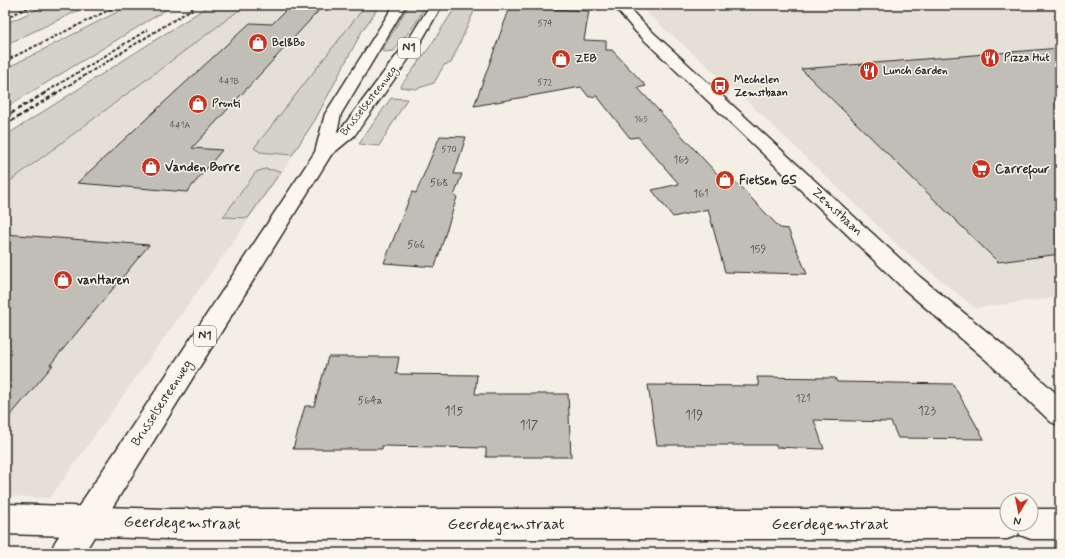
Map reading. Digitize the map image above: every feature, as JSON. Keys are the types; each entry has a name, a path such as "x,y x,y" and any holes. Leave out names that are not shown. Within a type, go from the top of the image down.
{"street":[{"name":"Brusselsesteenweg","path":"324,152 333,114 400,5"},
{"name":"Brusselsesteenweg","path":"66,553 324,152 348,132 415,40 436,5"},
{"name":"Zemstbaan","path":"619,5 641,29 912,283 994,352 1060,414"},
{"name":"Geerdegemstraat","path":"5,519 167,524 999,524"},
{"path":"1039,524 1060,524"}],"shaded area":[{"path":"47,5 90,5 5,45 5,24"},
{"path":"131,5 174,5 5,108 5,69"},
{"path":"210,5 246,5 5,185 5,136"},
{"path":"246,5 381,5 362,31 315,120 282,173 50,498 5,496 5,185"},
{"path":"366,5 380,5 362,31 315,120 292,155 260,152 254,148"},
{"path":"409,5 426,5 415,24 394,51 383,52 382,50"},
{"path":"642,5 1060,5 1060,297 975,308 900,247 748,102 647,13"},
{"path":"455,8 475,9 451,63 444,65 434,83 416,89 400,87 429,48"},
{"path":"391,98 407,99 379,146 359,144"},
{"path":"265,169 281,171 248,218 223,217 256,172"}],"building":[{"path":"291,5 324,5 192,148 222,150 187,192 77,183 250,23 272,24"},
{"path":"510,7 589,11 584,40 606,41 606,50 612,50 646,86 638,88 718,175 727,173 780,228 788,229 807,274 725,272 708,209 673,217 652,190 679,184 638,137 630,138 597,96 589,97 581,87 474,106"},
{"name":"Carrefour","path":"1060,48 1060,254 998,262 801,69"},
{"path":"440,136 466,137 454,174 462,174 454,196 457,197 435,267 384,263 412,192 416,193"},
{"name":"vanHaren","path":"5,234 149,245 50,365 53,365 5,422"},
{"path":"328,357 399,357 396,374 477,375 475,394 568,394 571,457 486,457 486,448 382,446 382,449 293,449 305,406 314,406"},
{"path":"757,377 835,378 837,382 953,384 984,439 898,438 891,422 814,420 824,449 776,447 776,445 657,445 648,385 759,386"}],"railway":[{"path":"5,18 34,5"},
{"path":"5,61 119,5"},
{"path":"55,94 198,5"},
{"path":"43,94 147,30"},
{"path":"5,117 45,93"},
{"path":"5,125 57,93"}],"place":[{"name":"Bel&Bo","path":"258,43"},
{"name":"Pizza Hut","path":"990,58"},
{"name":"ZEB","path":"561,59"},
{"name":"Lunch Garden","path":"869,71"},
{"name":"Mechelen Zemstbaan","path":"720,86"},
{"name":"Pronti","path":"198,104"},
{"name":"Vanden Borre","path":"151,167"},
{"name":"Carrefour","path":"981,169"},
{"name":"Fietsen GS","path":"725,180"},
{"name":"vanHaren","path":"63,280"}]}
